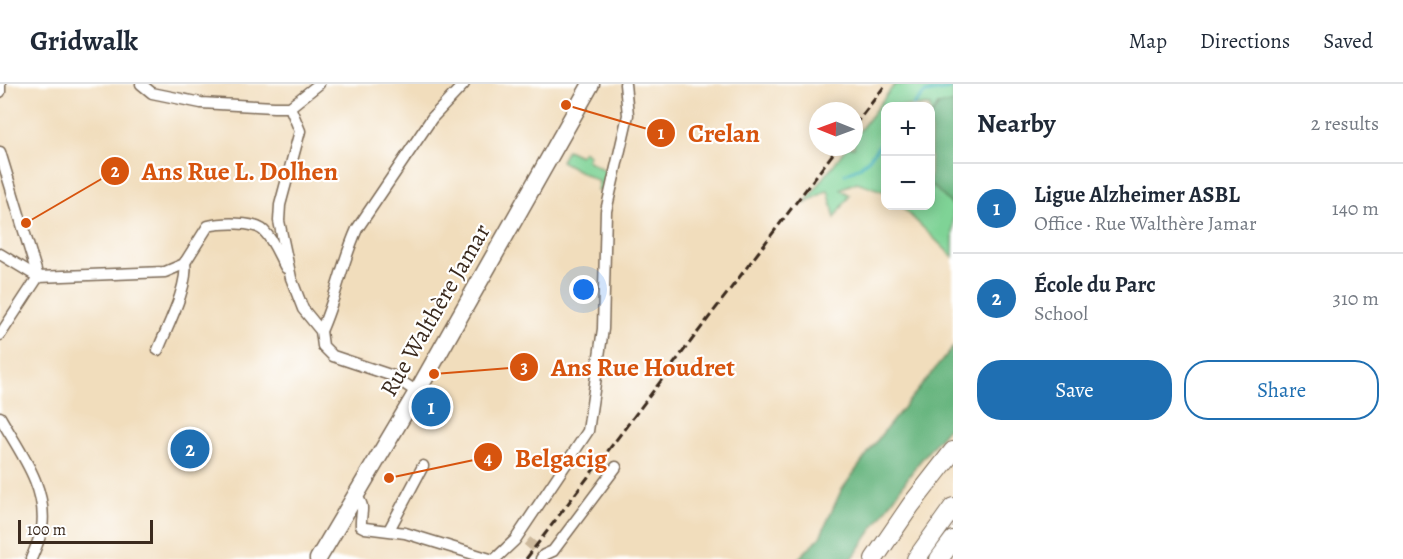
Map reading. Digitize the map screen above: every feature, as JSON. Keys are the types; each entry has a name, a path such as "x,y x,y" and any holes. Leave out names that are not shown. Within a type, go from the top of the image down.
{"highway":[{"path":"874,559 911,505 953,451"},
{"path":"916,559 953,507"},
{"path":"939,559 953,540"}],"main road":[{"name":"Rue Walthère Jamar","path":"318,559 417,392 591,84"}],"street":[{"path":"0,84 0,92"},
{"path":"141,84 152,93 201,103 290,107 319,84"},
{"path":"417,392 393,375 333,356 323,346 321,331 357,229 432,118 464,84"},
{"path":"495,559 523,538 588,431 602,336 606,212 628,115 626,84"},
{"path":"290,107 300,131 280,205 279,221 291,278"},
{"path":"0,153 38,277"},
{"path":"0,254 38,277 165,272 185,262 208,225 243,224 262,229 270,239 291,278 303,309 321,331"},
{"path":"158,350 182,288 185,262"},
{"path":"0,335 38,277"},
{"path":"0,417 36,481 41,500 42,529 32,559"},
{"path":"389,530 423,466"},
{"path":"541,555 553,551 616,467"},
{"path":"355,495 362,502 361,526 365,528 389,530 490,559"}],"green space":[{"path":"895,84 953,84 953,103 938,105 935,110 935,102 881,102"},
{"path":"881,102 881,191 857,182 840,189 850,195 835,218 828,190 804,204 840,156 863,156 863,126"},
{"path":"953,103 953,206 935,188 935,110 938,105"},
{"path":"567,150 580,156 583,151 589,155 587,160 609,173 603,191 597,190 599,182 561,161"},
{"path":"935,187 953,206 953,257 905,210 935,210"},
{"path":"953,347 953,422 916,466 852,559 798,559 820,537 841,491 881,435"}],"waterway":[{"path":"917,102 925,93 949,89 953,84"},
{"path":"845,174 858,168 869,159 881,143"}],"tunnel":[{"path":"527,541 538,550"}],"railway":[{"path":"863,114 886,84"},
{"path":"526,559 831,156"}],"place":[{"name":"Crelan","path":"566,105"},
{"name":"Ans Rue L. Dolhen","path":"26,223"},
{"name":"Ans Rue Houdret","path":"434,374"},
{"name":"Ligue Alzheimer ASBL","path":"431,407"},
{"name":"École du Parc","path":"190,449"},
{"name":"Belgacig","path":"389,478"}]}
